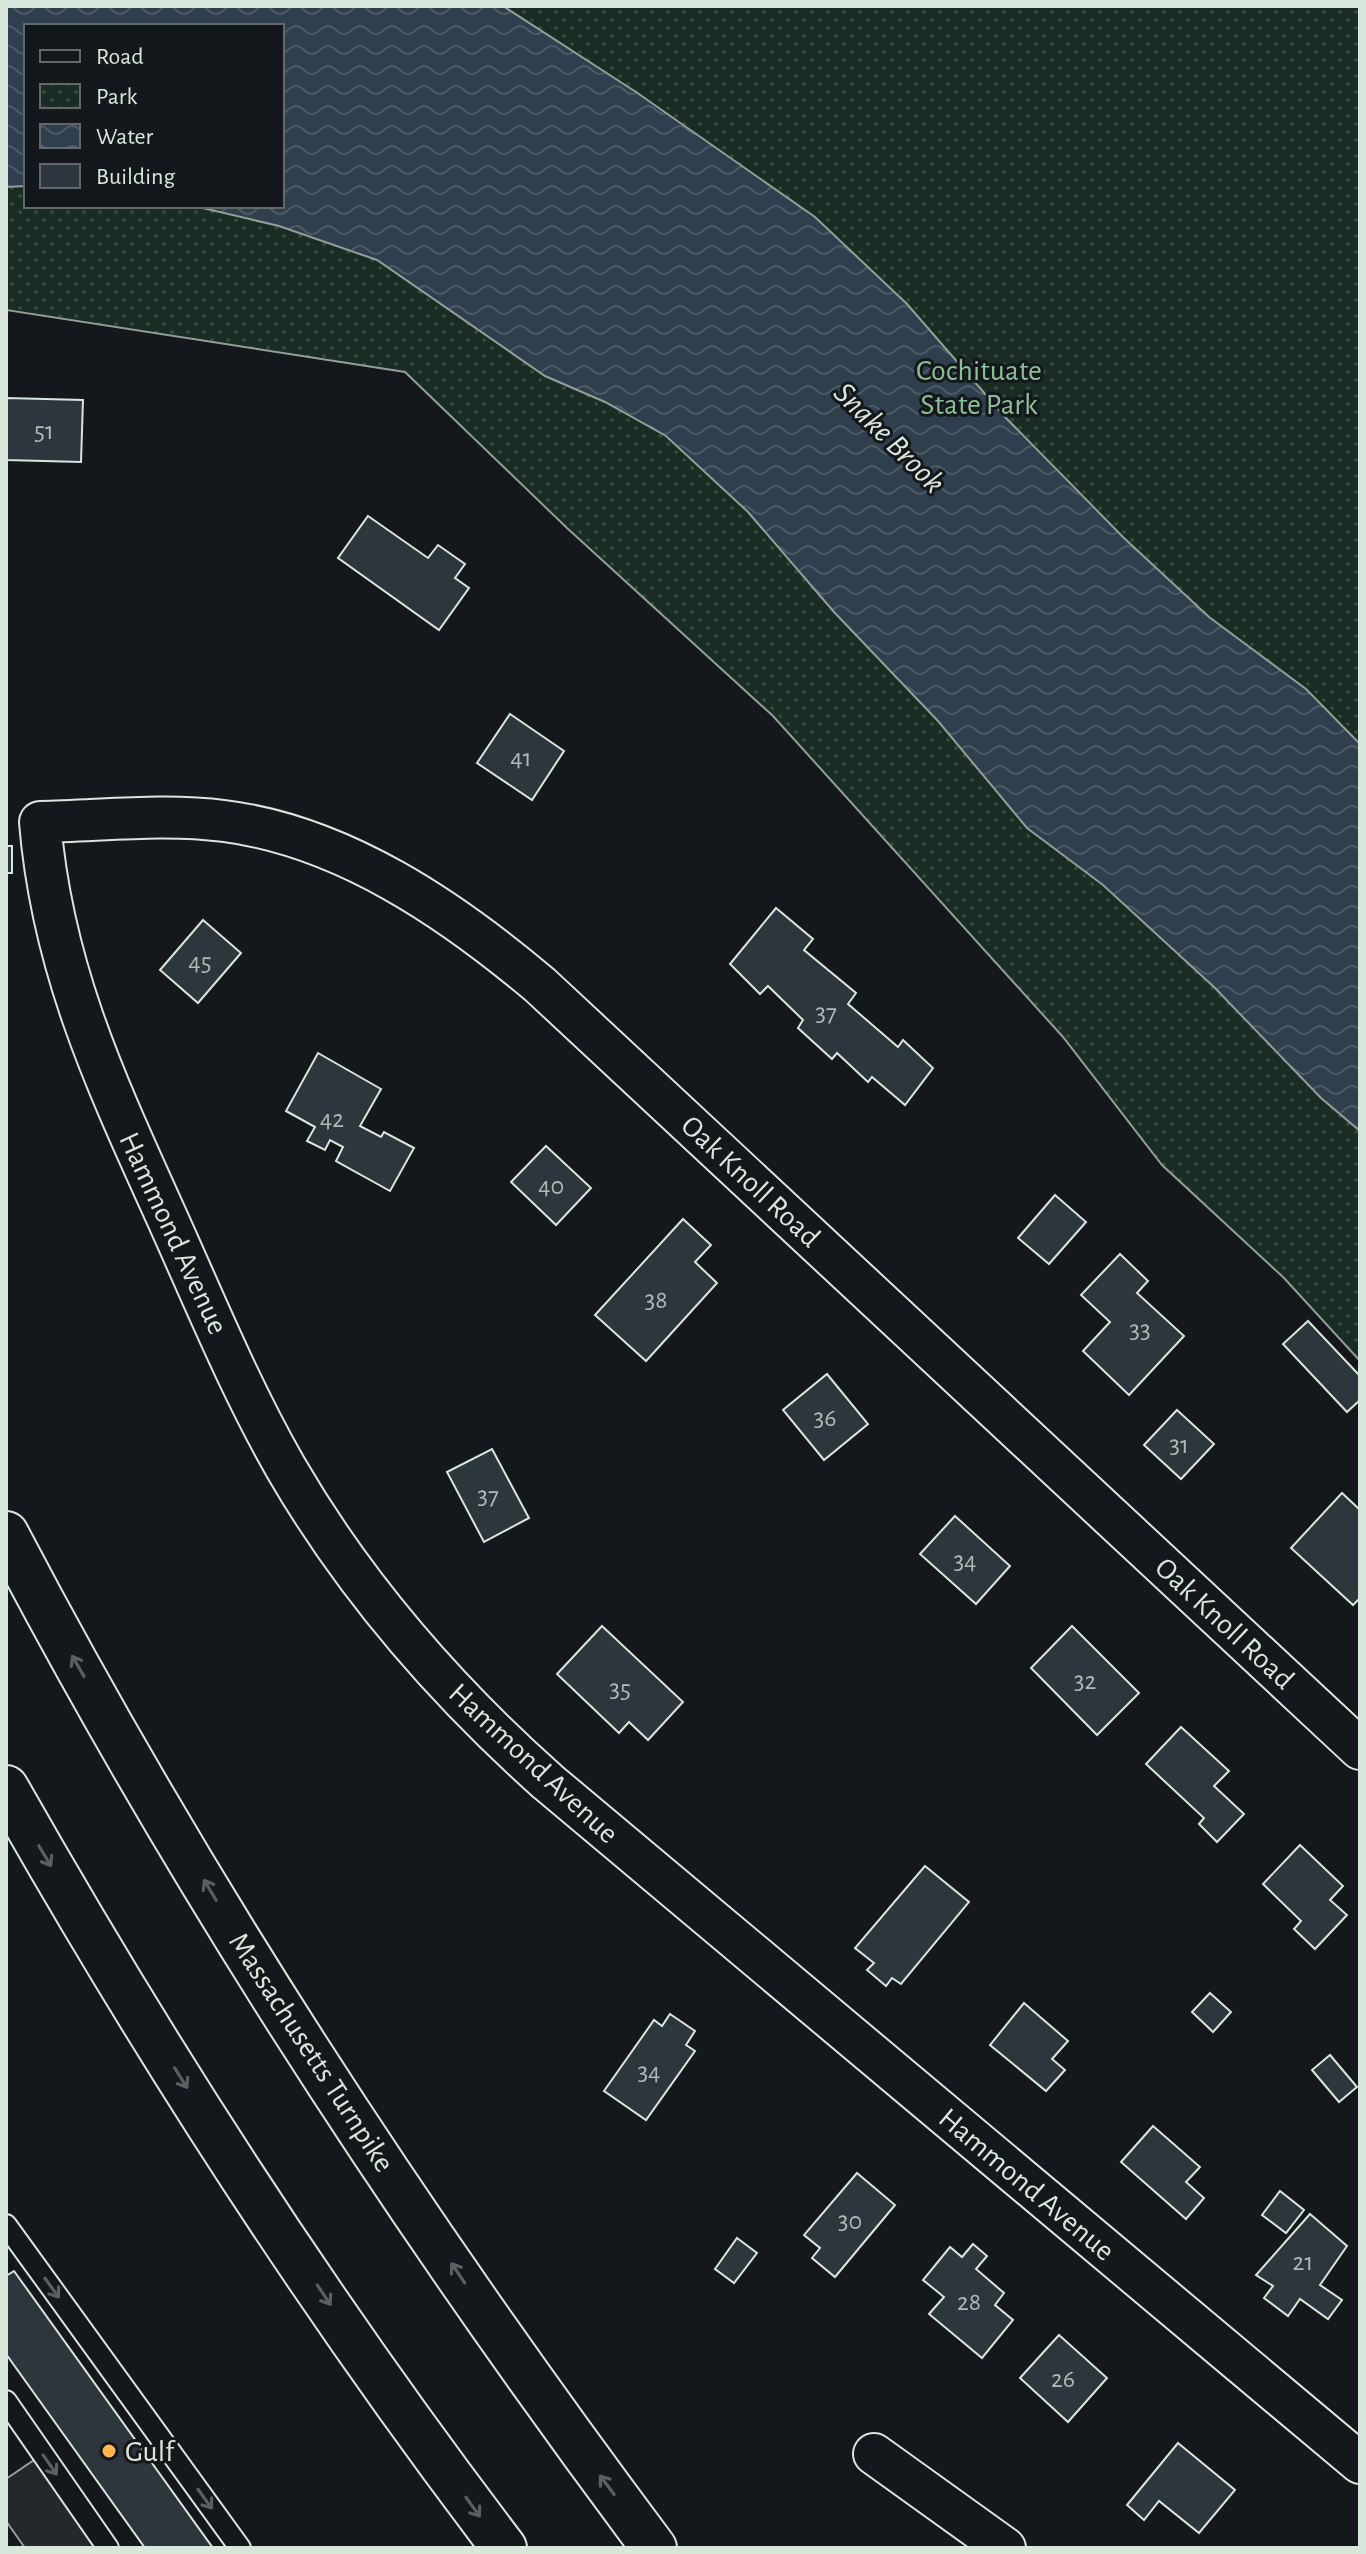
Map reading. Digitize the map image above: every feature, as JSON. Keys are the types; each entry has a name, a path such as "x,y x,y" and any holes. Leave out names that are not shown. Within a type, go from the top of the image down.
{"highway":[{"name":"Massachusetts Turnpike","path":"6,1534 124,1746 298,2033 549,2407 654,2548"},
{"path":"6,1788 203,2113 385,2384 504,2548"}],"street":[{"name":"Oak Knoll Road","path":"40,822 165,817 251,826 305,842 383,875 463,925 540,985 1360,1749"},
{"name":"Hammond Avenue","path":"40,822 56,935 81,1020 115,1104 264,1427 313,1511 399,1630 458,1697 548,1782 1360,2463"},
{"path":"874,2454 1005,2548"}],"lane":[{"path":"6,2225 240,2548"},
{"path":"6,2401 108,2548"}],"green space":[{"name":"Cochituate State Park","path":"6,6 1360,6 1360,1361 1284,1278 1162,1165 1063,1037 773,716 567,528 405,372 6,310"}],"shaded area":[{"path":"43,2454 108,2548 25,2548 6,2521 6,2479"}],"water":[{"name":"Snake Brook","path":"6,6 503,6 636,92 815,217 907,304 1006,418 1124,538 1209,617 1306,689 1360,744 1360,1131 1321,1098 1214,987 1103,885 1027,828 938,721 834,612 748,512 666,436 605,402 545,376 377,260 279,226 202,208 284,208 284,24 24,24 24,186 6,187"}],"building":[{"path":"6,398 83,400 81,462 6,460"},
{"path":"368,516 428,558 438,545 465,564 455,578 469,588 439,630 338,558"},
{"path":"510,714 564,751 532,800 477,763"},
{"path":"6,846 12,846 12,873 6,873"},
{"path":"776,908 813,939 804,950 856,993 848,1004 898,1047 903,1040 933,1068 905,1105 872,1077 868,1082 837,1053 832,1059 798,1028 803,1020 768,986 760,994 730,964"},
{"path":"203,920 241,953 198,1003 160,970"},
{"path":"318,1053 381,1089 360,1126 381,1137 384,1132 414,1148 390,1191 336,1161 343,1147 330,1140 325,1150 307,1141 315,1127 286,1111"},
{"path":"546,1146 591,1188 556,1225 511,1182"},
{"path":"1055,1195 1086,1222 1049,1264 1018,1238"},
{"path":"683,1219 711,1245 695,1262 717,1283 646,1361 595,1315"},
{"path":"1120,1254 1148,1281 1137,1293 1184,1336 1129,1395 1083,1351 1110,1322 1081,1295"},
{"path":"1308,1321 1360,1376 1360,1400 1347,1412 1283,1344"},
{"path":"827,1374 868,1424 824,1460 783,1410"},
{"path":"1177,1410 1214,1444 1181,1479 1144,1445"},
{"path":"492,1449 529,1518 484,1542 447,1472"},
{"path":"1342,1493 1360,1510 1360,1598 1353,1605 1291,1548"},
{"path":"955,1516 1010,1566 976,1604 920,1554"},
{"path":"602,1626 683,1702 648,1740 629,1722 619,1733 557,1674"},
{"path":"1072,1626 1139,1693 1097,1735 1031,1668"},
{"path":"1181,1727 1229,1771 1214,1786 1244,1814 1217,1842 1199,1824 1204,1818 1146,1764"},
{"path":"1300,1845 1343,1886 1330,1900 1347,1915 1315,1949 1294,1929 1301,1921 1263,1884"},
{"path":"925,1866 969,1902 901,1984 892,1978 886,1986 867,1970 874,1963 855,1948"},
{"path":"1210,1993 1231,2012 1213,2032 1192,2012"},
{"path":"1024,2003 1068,2041 1052,2059 1065,2070 1046,2091 990,2045"},
{"path":"670,2014 695,2031 686,2045 695,2051 646,2120 604,2091 654,2020 662,2026"},
{"path":"1330,2055 1357,2087 1339,2102 1312,2070"},
{"path":"1153,2126 1200,2167 1186,2182 1204,2198 1186,2219 1121,2162"},
{"path":"857,2173 895,2205 835,2277 812,2258 820,2248 804,2235"},
{"path":"1280,2191 1304,2210 1286,2233 1262,2215"},
{"path":"1310,2214 1347,2246 1320,2285 1342,2300 1328,2319 1300,2299 1288,2316 1264,2298 1273,2286 1256,2275"},
{"path":"737,2238 757,2253 734,2283 715,2269"},
{"path":"973,2244 987,2256 976,2269 1004,2293 995,2305 1013,2320 982,2358 929,2314 944,2297 923,2280 950,2247 962,2257"},
{"name":"Gulf","path":"14,2271 213,2548 145,2548 6,2354 6,2276"},
{"path":"1059,2335 1107,2378 1068,2422 1020,2378"},
{"path":"1178,2443 1235,2490 1199,2533 1159,2501 1144,2520 1127,2505"}],"place":[{"name":"Gulf","path":"109,2451"}]}
